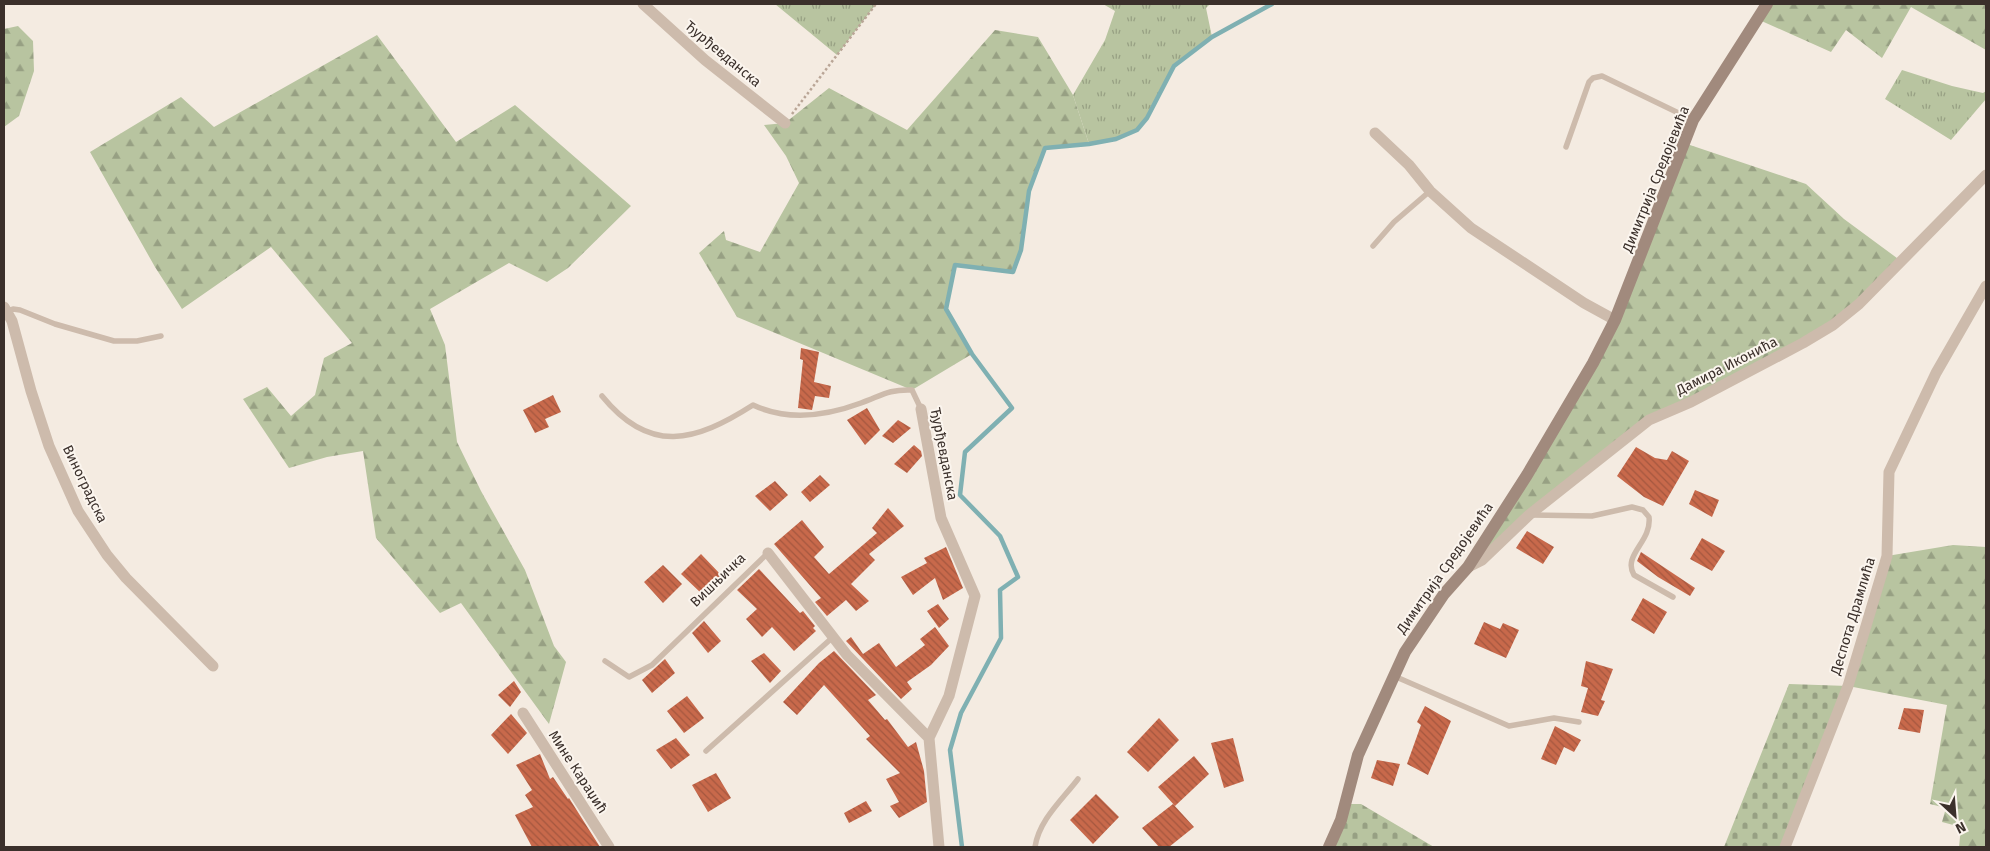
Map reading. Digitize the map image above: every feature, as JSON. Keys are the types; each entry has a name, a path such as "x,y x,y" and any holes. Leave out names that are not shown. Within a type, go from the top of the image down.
{"street":[{"name":"Ђурђевданска","path":"643,4 712,66 785,124"},
{"name":"Димитрија Средојевића","path":"1330,847 1341,820 1358,755 1405,652 1444,594 1468,567 1593,363 1615,320 1693,120 1767,4"},
{"path":"1375,133 1409,165 1430,191 1471,228 1584,304 1615,320"},
{"name":"Дамира Иконића","path":"1468,567 1482,560 1529,515 1649,420 1699,398 1804,343 1833,325 1859,304 1986,175"},
{"name":"Деспота Драмлића","path":"1786,847 1848,686 1887,556 1889,472 1936,372 1986,286"},
{"name":"Виноградска","path":"5,309 12,322 31,391 49,446 78,511 107,555 126,578 213,666"},
{"name":"Ђурђевданска","path":"921,410 941,518 975,596 949,696 929,738"},
{"name":"Вишњичка","path":"768,553 847,655 929,738"},
{"name":"Мине Караџић","path":"523,713 608,847"},
{"path":"929,738 939,847"}],"lane":[{"path":"1566,147 1589,82 1598,76 1602,76 1693,120"},
{"path":"1373,246 1394,222 1430,191"},
{"path":"5,309 20,310 55,324 114,341 137,341 161,336"},
{"name":"Ђурђевданска","path":"602,396 626,421 646,433 674,438 707,429 731,419 753,405 763,410 797,416 834,412 895,390 912,390 921,410"},
{"path":"1529,515 1592,516 1632,507 1643,510 1649,517 1648,533 1631,559 1630,569 1634,575 1673,597"},
{"name":"Вишњичка","path":"605,661 629,677 652,665 768,553"},
{"path":"706,751 833,637"},
{"path":"1394,676 1509,726 1554,718 1579,722"},
{"path":"1035,847 1046,819 1078,779"}],"path":[{"path":"785,124 876,4"}],"green space":[{"path":"775,4 876,4 837,55"},
{"path":"1103,4 1210,4 1206,8 1212,37 1174,66 1147,118 1137,130 1116,139 1089,144 1073,95 1105,40 1115,11"},
{"path":"1767,4 1986,4 1986,50 1911,7 1882,58 1846,30 1831,52 1757,19"},
{"path":"18,26 33,41 34,71 19,116 4,127 4,29"},
{"path":"995,30 1038,37 1073,95 1089,144 1045,148 1029,191 1021,250 1013,272 955,265 946,309 972,354 912,390 737,317 699,253 724,231 726,240 760,252 799,183 786,156 764,125 785,123 829,88 907,130"},
{"path":"377,35 456,142 515,105 631,206 568,268 547,282 509,263 430,309 445,345 457,442 481,491 525,570 554,646 566,662 549,724 461,603 440,613 376,538 363,451 327,457 289,468 243,399 267,387 291,416 315,395 324,358 352,343 271,247 182,309 155,267 90,152 181,97 214,127"},
{"path":"1902,70 1952,86 1983,93 1986,91 1986,99 1951,140 1885,99"},
{"path":"1684,143 1806,184 1844,219 1901,261 1833,325 1649,420 1468,567 1615,320"},
{"path":"1953,545 1986,547 1986,847 1959,847 1961,827 1942,822 1946,808 1930,804 1947,705 1848,686 1887,556"},
{"path":"1789,684 1848,686 1785,847 1724,847"},
{"path":"1345,804 1361,804 1434,847 1329,847"}],"building":[{"path":"801,348 819,352 814,382 831,386 829,398 815,396 812,410 798,408 803,360 800,359"},
{"path":"553,395 561,412 545,419 549,427 535,433 523,410"},
{"path":"867,408 880,430 865,445 847,420"},
{"path":"898,420 911,428 893,443 882,436"},
{"path":"914,445 921,451 922,456 907,473 894,464"},
{"path":"1636,447 1655,458 1667,460 1672,451 1689,461 1663,506 1644,497 1617,476"},
{"path":"820,475 830,485 810,502 801,492"},
{"path":"775,481 788,495 770,511 755,496"},
{"path":"1695,490 1719,500 1712,517 1689,504"},
{"path":"888,508 904,526 869,554 875,560 851,584 869,601 856,611 846,600 827,616 815,602 821,598 774,544 802,520 824,547 814,557 829,574 877,533 872,528"},
{"path":"1527,531 1554,547 1543,564 1516,548"},
{"path":"1702,538 1725,551 1712,571 1690,559"},
{"path":"946,547 963,588 943,600 935,578 913,595 901,577 927,563 924,558"},
{"path":"1641,552 1695,588 1690,596 1658,577 1637,561"},
{"path":"701,554 722,576 702,594 681,574"},
{"path":"663,565 682,584 663,603 644,582"},
{"path":"759,569 800,613 803,611 815,626 813,628 816,631 794,651 772,627 762,637 746,619 757,609 737,590"},
{"path":"1643,598 1667,612 1654,634 1631,620"},
{"path":"938,604 949,619 939,628 927,611"},
{"path":"704,621 721,641 708,653 692,633"},
{"path":"1484,622 1500,629 1503,623 1519,630 1506,658 1474,644"},
{"path":"935,627 949,646 931,665 907,682 912,689 901,699 846,641 851,637 863,654 879,643 896,667 925,645 920,639"},
{"path":"834,651 876,695 868,700 885,720 887,719 908,747 916,742 924,771 927,802 899,818 890,806 899,802 886,779 900,773 866,739 870,736 824,685 797,715 783,702 819,663"},
{"path":"764,653 781,671 770,683 751,661"},
{"path":"665,659 675,673 652,693 642,680"},
{"path":"1586,661 1613,669 1601,700 1605,701 1598,716 1581,712 1588,688 1581,686"},
{"path":"514,681 521,692 510,707 498,695"},
{"path":"687,696 704,718 684,733 667,711"},
{"path":"1425,706 1451,721 1428,775 1407,764 1421,725 1417,722"},
{"path":"1904,708 1924,710 1920,733 1898,729"},
{"path":"511,714 527,733 508,754 491,735"},
{"path":"1159,718 1179,740 1148,772 1127,752"},
{"path":"1555,726 1581,740 1574,752 1564,747 1556,765 1541,759"},
{"path":"676,738 690,755 671,769 656,750"},
{"path":"1233,738 1244,781 1224,788 1211,743"},
{"path":"540,754 550,779 553,777 569,798 600,847 532,847 515,815 533,807 525,795 532,790 516,765"},
{"path":"1194,756 1209,774 1175,806 1158,787"},
{"path":"1377,760 1400,764 1393,786 1371,778"},
{"path":"716,773 731,798 708,812 692,785"},
{"path":"1096,794 1119,817 1093,844 1070,820"},
{"path":"866,801 872,811 849,823 844,813"},
{"path":"1173,804 1194,827 1169,847 1159,847 1142,828"}],"waterway":[{"path":"962,847 950,750 961,713 1001,638 1000,590 1018,577 1000,536 960,495 965,452 1012,408 972,354 946,309 955,265 1013,272 1021,250 1029,191 1045,148 1089,144 1116,139 1137,130 1147,118 1174,66 1212,37 1272,4"}]}
